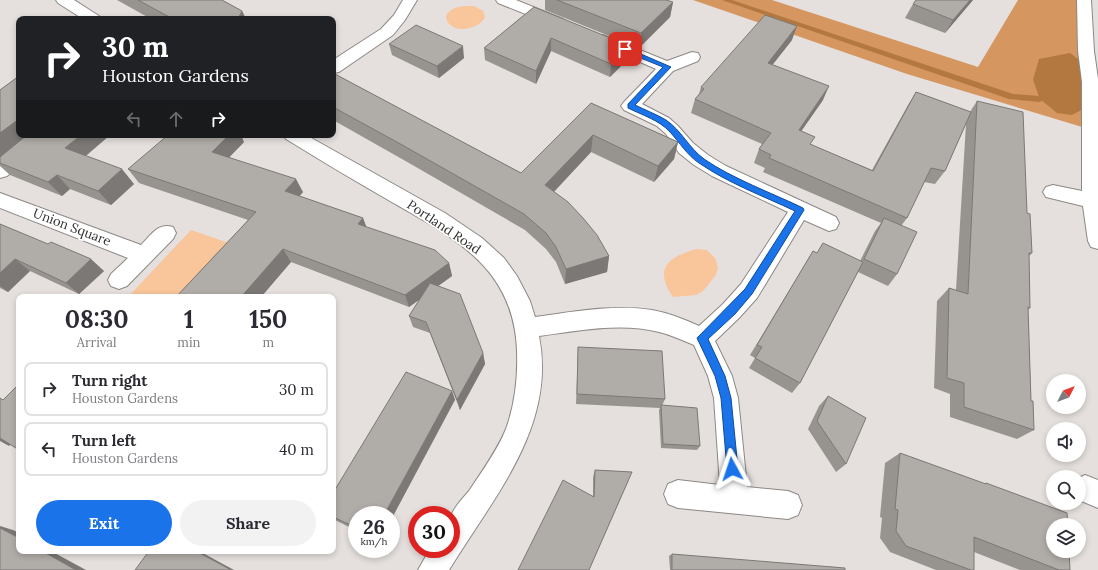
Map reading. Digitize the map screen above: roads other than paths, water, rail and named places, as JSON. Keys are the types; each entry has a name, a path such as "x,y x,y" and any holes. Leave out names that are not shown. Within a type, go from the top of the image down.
{"street":[{"path":"63,0 89,16"},
{"path":"336,66 387,32 397,21 410,0"},
{"path":"503,0 667,67"},
{"path":"1084,0 1086,51 1094,83 1092,201 1098,241"},
{"path":"692,57 667,67 630,106 663,122 672,130 686,148 718,171 829,223"},
{"path":"0,171 41,138"},
{"name":"Portland Road","path":"297,138 441,222 481,250 496,264 508,280 518,300 527,328 531,365 526,401 519,428 500,468 460,528"},
{"path":"1053,192 1092,201"},
{"name":"Union Square","path":"0,200 144,255"},
{"path":"702,338 731,311 749,291 800,210"},
{"path":"119,280 166,233"},
{"path":"527,328 609,318 645,318 676,326 702,338 720,376 726,398 735,500"},
{"path":"678,494 788,505"},
{"path":"433,570 440,558"}],"waterway":[{"path":"725,0 1012,97 1040,99"}]}
